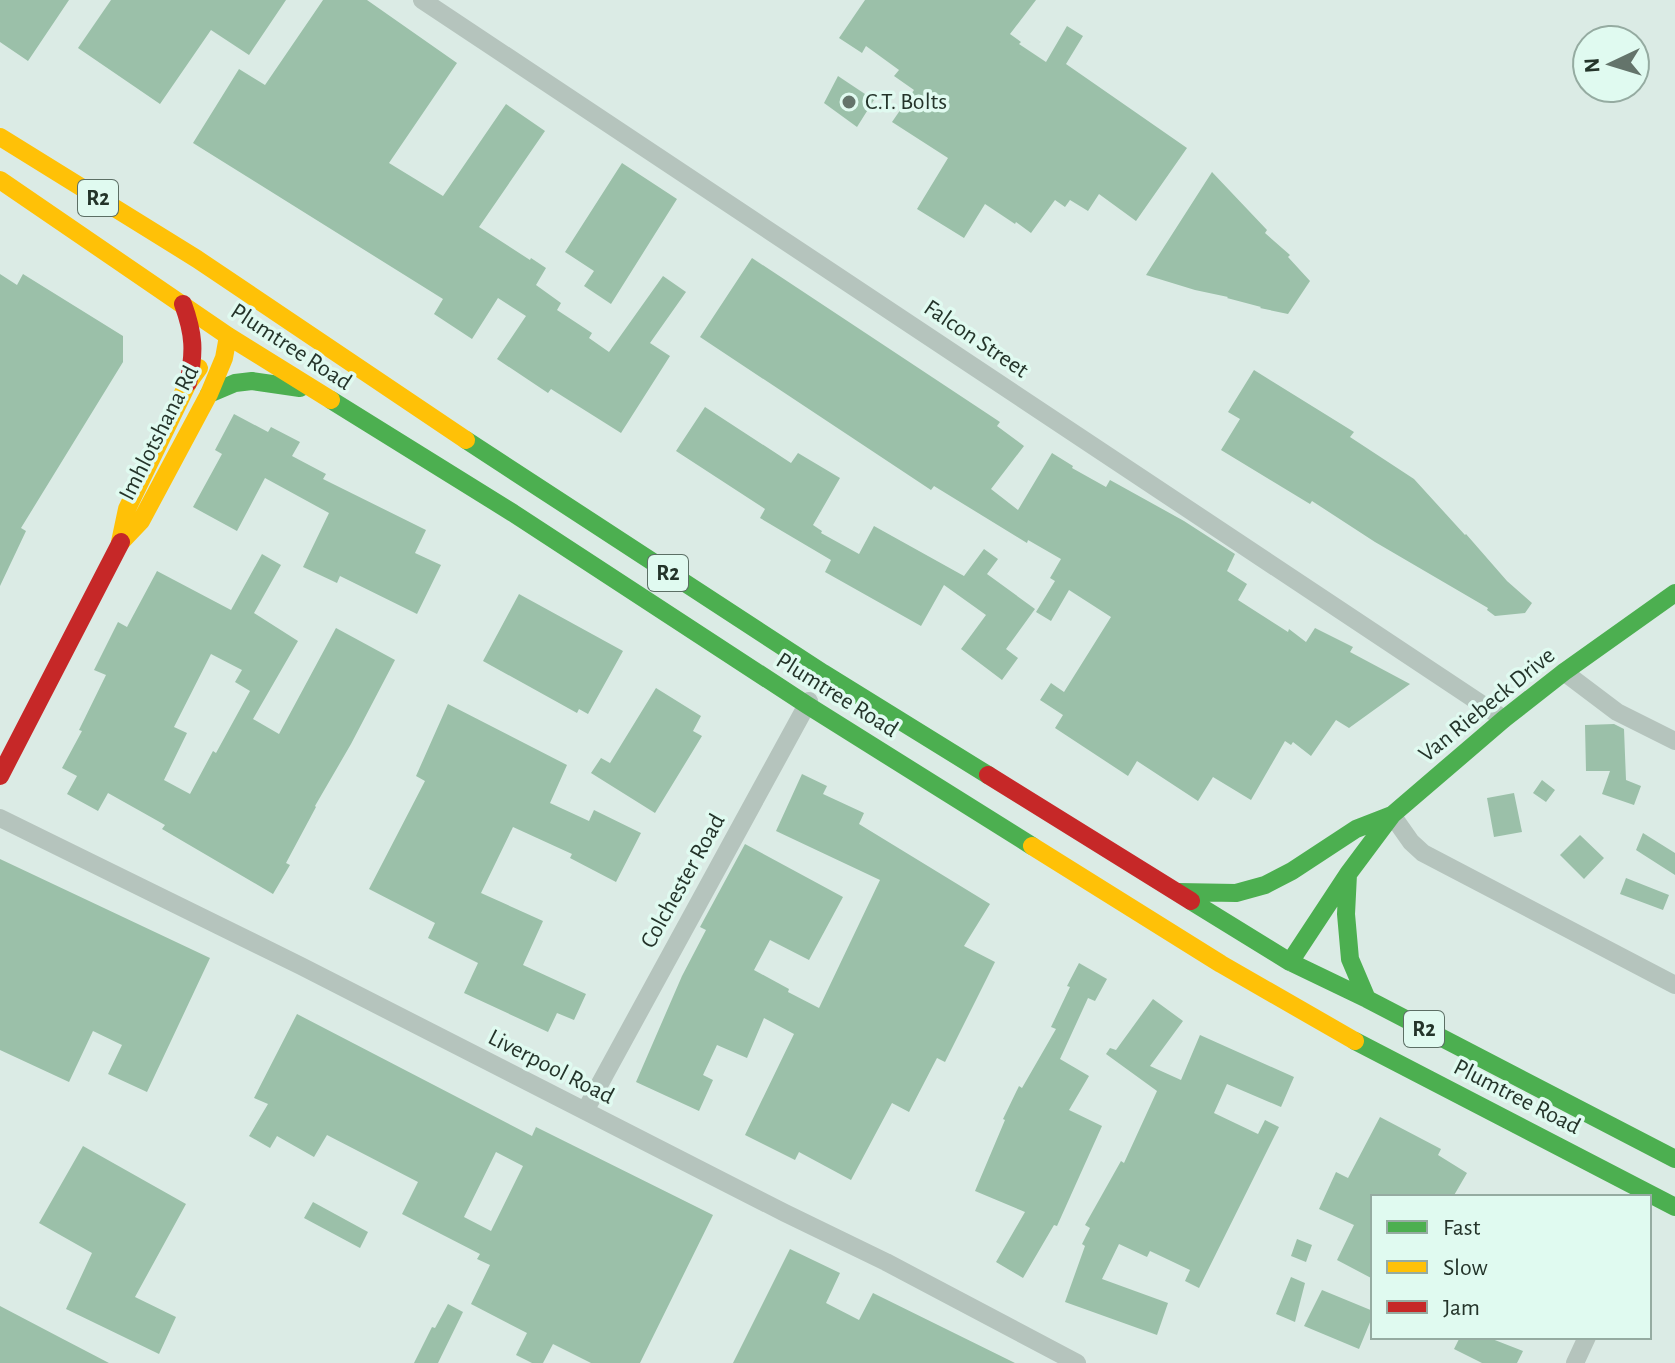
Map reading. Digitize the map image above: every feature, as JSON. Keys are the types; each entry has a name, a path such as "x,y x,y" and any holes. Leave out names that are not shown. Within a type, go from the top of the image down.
{"main road":[{"name":"Plumtree Road","path":"0,137 197,259 513,472 823,673 1290,962 1367,999 1664,1181 1675,1207"},
{"name":"Plumtree Road","path":"0,180 312,390 513,513 807,705 1221,964 1336,1031 1664,1181"},
{"path":"197,259 213,293"},
{"path":"183,304 193,337 194,356 188,383"},
{"path":"222,312 228,336 260,326 302,328"},
{"name":"Imhlotshana Rd","path":"120,544 127,509 188,383 214,348 228,336"},
{"name":"Imhlotshana Rd","path":"120,544 141,521 209,394 224,358 228,336"},
{"path":"209,394 235,383 252,381 312,390"},
{"path":"0,776 120,544"},
{"name":"Van Riebeck Drive","path":"1290,962 1348,874 1392,815 1504,719 1675,593"},
{"path":"1178,892 1236,893 1265,885 1356,829 1392,815"},
{"path":"1348,874 1346,914 1350,959 1367,999"},
{"path":"1221,964 1256,968 1290,962 1303,990 1336,1031"}],"street":[{"name":"Falcon Street","path":"422,0 1504,719"},
{"path":"1564,672 1617,712 1675,741"},
{"name":"Colchester Road","path":"585,1111 823,673"},
{"path":"1392,815 1423,853 1675,985"},
{"name":"Liverpool Road","path":"0,818 301,966 886,1262 1077,1363"},
{"path":"1575,1363 1586,1339"}],"building":[{"path":"0,0 69,0 28,61 0,42"},
{"path":"111,0 286,0 249,55 211,30 160,104 78,48"},
{"path":"323,0 367,0 457,63 389,163 443,196 506,104 545,131 479,227 546,268 536,285 561,303 557,310 592,333 589,338 609,352 663,276 686,292 650,343 670,356 621,433 551,389 548,393 497,359 526,316 498,298 472,339 434,314 443,299 193,143 239,69 265,85"},
{"path":"865,0 1036,0 1010,34 1021,42 1019,44 1046,62 1067,26 1083,36 1066,64 1187,148 1136,221 1099,194 1088,211 1070,200 1065,207 1055,200 1031,233 985,204 964,238 917,209 948,158 892,122 914,90 894,76 899,70 866,46 862,53 839,38"},
{"name":"C.T. Bolts","path":"838,76 874,100 857,127 824,103"},
{"path":"622,163 677,199 611,304 584,286 594,271 565,252"},
{"path":"1212,172 1267,230 1265,233 1290,255 1288,257 1310,281 1288,314 1146,275"},
{"path":"752,258 1000,422 997,426 1024,446 991,489 1018,510 1052,453 1106,487 1110,480 1184,521 1235,554 1227,571 1247,584 1238,600 1306,642 1315,628 1353,647 1350,652 1410,684 1349,728 1336,720 1311,756 1293,742 1291,745 1285,741 1251,800 1213,777 1198,801 1137,761 1128,776 1055,728 1063,715 1040,700 1051,683 1064,692 1111,617 1069,590 1051,621 1036,612 1055,581 1050,578 1061,559 1028,540 1027,543 934,486 931,490 700,337"},
{"path":"0,274 17,285 23,274 123,336 123,362 21,528 26,531 0,586"},
{"path":"1254,370 1354,432 1350,437 1414,479 1507,581 1532,603 1525,613 1495,616 1488,608 1312,501 1310,504 1221,450 1240,419 1228,412"},
{"path":"705,407 791,463 798,453 840,478 813,525 821,533 859,554 874,526 964,576 984,549 998,559 987,574 1035,609 1006,649 1018,658 1002,680 961,649 986,615 944,585 921,626 825,572 831,560 760,518 765,509 676,451"},
{"path":"234,414 268,432 271,427 300,442 292,456 326,474 323,479 426,530 415,553 441,565 417,614 340,576 337,583 303,567 329,513 265,478 237,531 193,507 222,454 215,450"},
{"path":"262,554 281,565 254,613 298,641 253,719 279,734 336,628 395,660 315,806 286,863 290,865 273,894 162,829 165,825 108,793 98,811 67,794 77,776 62,768 106,675 94,670 118,622 127,627 157,571 231,610","holes":["211,654 242,670 235,682 250,691 190,794 164,780 187,733 174,727"]},
{"path":"519,594 623,651 588,714 579,709 577,713 483,661"},
{"path":"656,688 701,716 693,731 702,736 655,813 591,773 601,758 610,763"},
{"path":"448,704 567,765 550,803 589,821 594,810 641,833 616,882 570,858 572,854 513,827 481,893 543,921 523,965 586,994 574,1020 557,1013 548,1032 464,993 478,963 428,938 435,923 369,889 425,781 416,776"},
{"path":"1614,724 1624,729 1626,780 1641,786 1634,805 1602,794 1610,771 1586,771 1585,725"},
{"path":"802,774 827,786 823,794 864,813 859,824 990,904 964,946 995,962 945,1062 937,1058 909,1112 892,1103 851,1180 799,1152 795,1160 745,1135 794,1034 764,1018 747,1058 717,1045 703,1075 713,1080 699,1111 636,1082 682,976 706,930 700,927 745,844 843,897 809,960 770,940 754,970 819,1008 880,880 776,831"},
{"path":"1542,780 1555,790 1546,802 1533,793"},
{"path":"1514,793 1522,832 1494,837 1487,798"},
{"path":"1643,833 1675,853 1675,875 1636,850"},
{"path":"1580,835 1604,858 1584,879 1560,855"},
{"path":"0,859 210,958 147,1092 108,1074 122,1045 93,1031 69,1082 0,1050"},
{"path":"1626,878 1669,895 1663,910 1620,894"},
{"path":"1079,963 1107,979 1095,1001 1088,998 1060,1059 1089,1076 1069,1110 1102,1126 1057,1226 1054,1225 1023,1278 996,1262 1025,1212 975,1191 1019,1086 1022,1088 1056,1029 1051,1027"},
{"path":"1153,999 1183,1021 1150,1066 1181,1080 1200,1035 1294,1077 1281,1107 1227,1084 1214,1113 1258,1134 1265,1120 1279,1127 1199,1288 1185,1281 1190,1270 1150,1251 1147,1257 1119,1244 1102,1279 1168,1303 1157,1335 1065,1302 1085,1246 1082,1244 1090,1228 1085,1225 1121,1161 1124,1163 1157,1091 1106,1054 1110,1048 1116,1050"},
{"path":"297,1014 532,1136 536,1127 713,1215 640,1363 591,1363 553,1344 543,1363 532,1363 516,1355 527,1333 471,1304 490,1265 477,1259 480,1254 402,1214 418,1182 327,1135 314,1157 277,1136 270,1148 249,1136 268,1104 254,1098","holes":["496,1152 523,1166 491,1231 464,1217"]},
{"path":"1380,1117 1441,1149 1438,1155 1467,1173 1454,1195 1371,1195 1371,1278 1337,1260 1354,1225 1319,1209 1336,1172 1348,1178"},
{"path":"83,1146 186,1204 135,1297 176,1317 159,1354 66,1309 92,1253 39,1223"},
{"path":"313,1202 368,1232 360,1248 304,1218"},
{"path":"1297,1239 1312,1245 1306,1262 1291,1256"},
{"path":"790,1249 840,1273 826,1303 859,1320 873,1293 1015,1363 733,1363"},
{"path":"1291,1277 1305,1283 1295,1322 1276,1314"},
{"path":"1322,1290 1371,1310 1371,1320 1359,1349 1304,1326"},
{"path":"448,1304 463,1312 438,1363 414,1363 432,1327 435,1328"},
{"path":"0,1306 61,1338 109,1363 0,1363"},
{"path":"1459,1339 1492,1339 1523,1351 1517,1363 1482,1363 1454,1349"}],"traffic: fast":[{"path":"209,394 235,383 252,381 300,388"},
{"path":"331,400 1032,846"},
{"path":"466,440 823,673 988,775"},
{"path":"1290,962 1348,874 1392,815 1504,719 1675,593"},
{"path":"1178,892 1236,893 1265,885 1356,829 1392,815"},
{"path":"1348,874 1346,914 1350,959 1367,999"},
{"path":"1191,901 1290,962 1675,1159"},
{"path":"1355,1041 1675,1207"}],"traffic: slow":[{"path":"0,137 197,259 466,440"},
{"path":"0,180 228,336 331,400"},
{"path":"121,542 141,521 209,394 224,358 228,336"},
{"path":"120,542 127,509 188,383 199,368"},
{"path":"1032,846 1221,964 1355,1041"}],"traffic: jam":[{"path":"183,304 192,343 188,383"},
{"path":"0,776 121,542"},
{"path":"988,775 1191,901"}],"place":[{"name":"C.T. Bolts","path":"849,102"}]}
